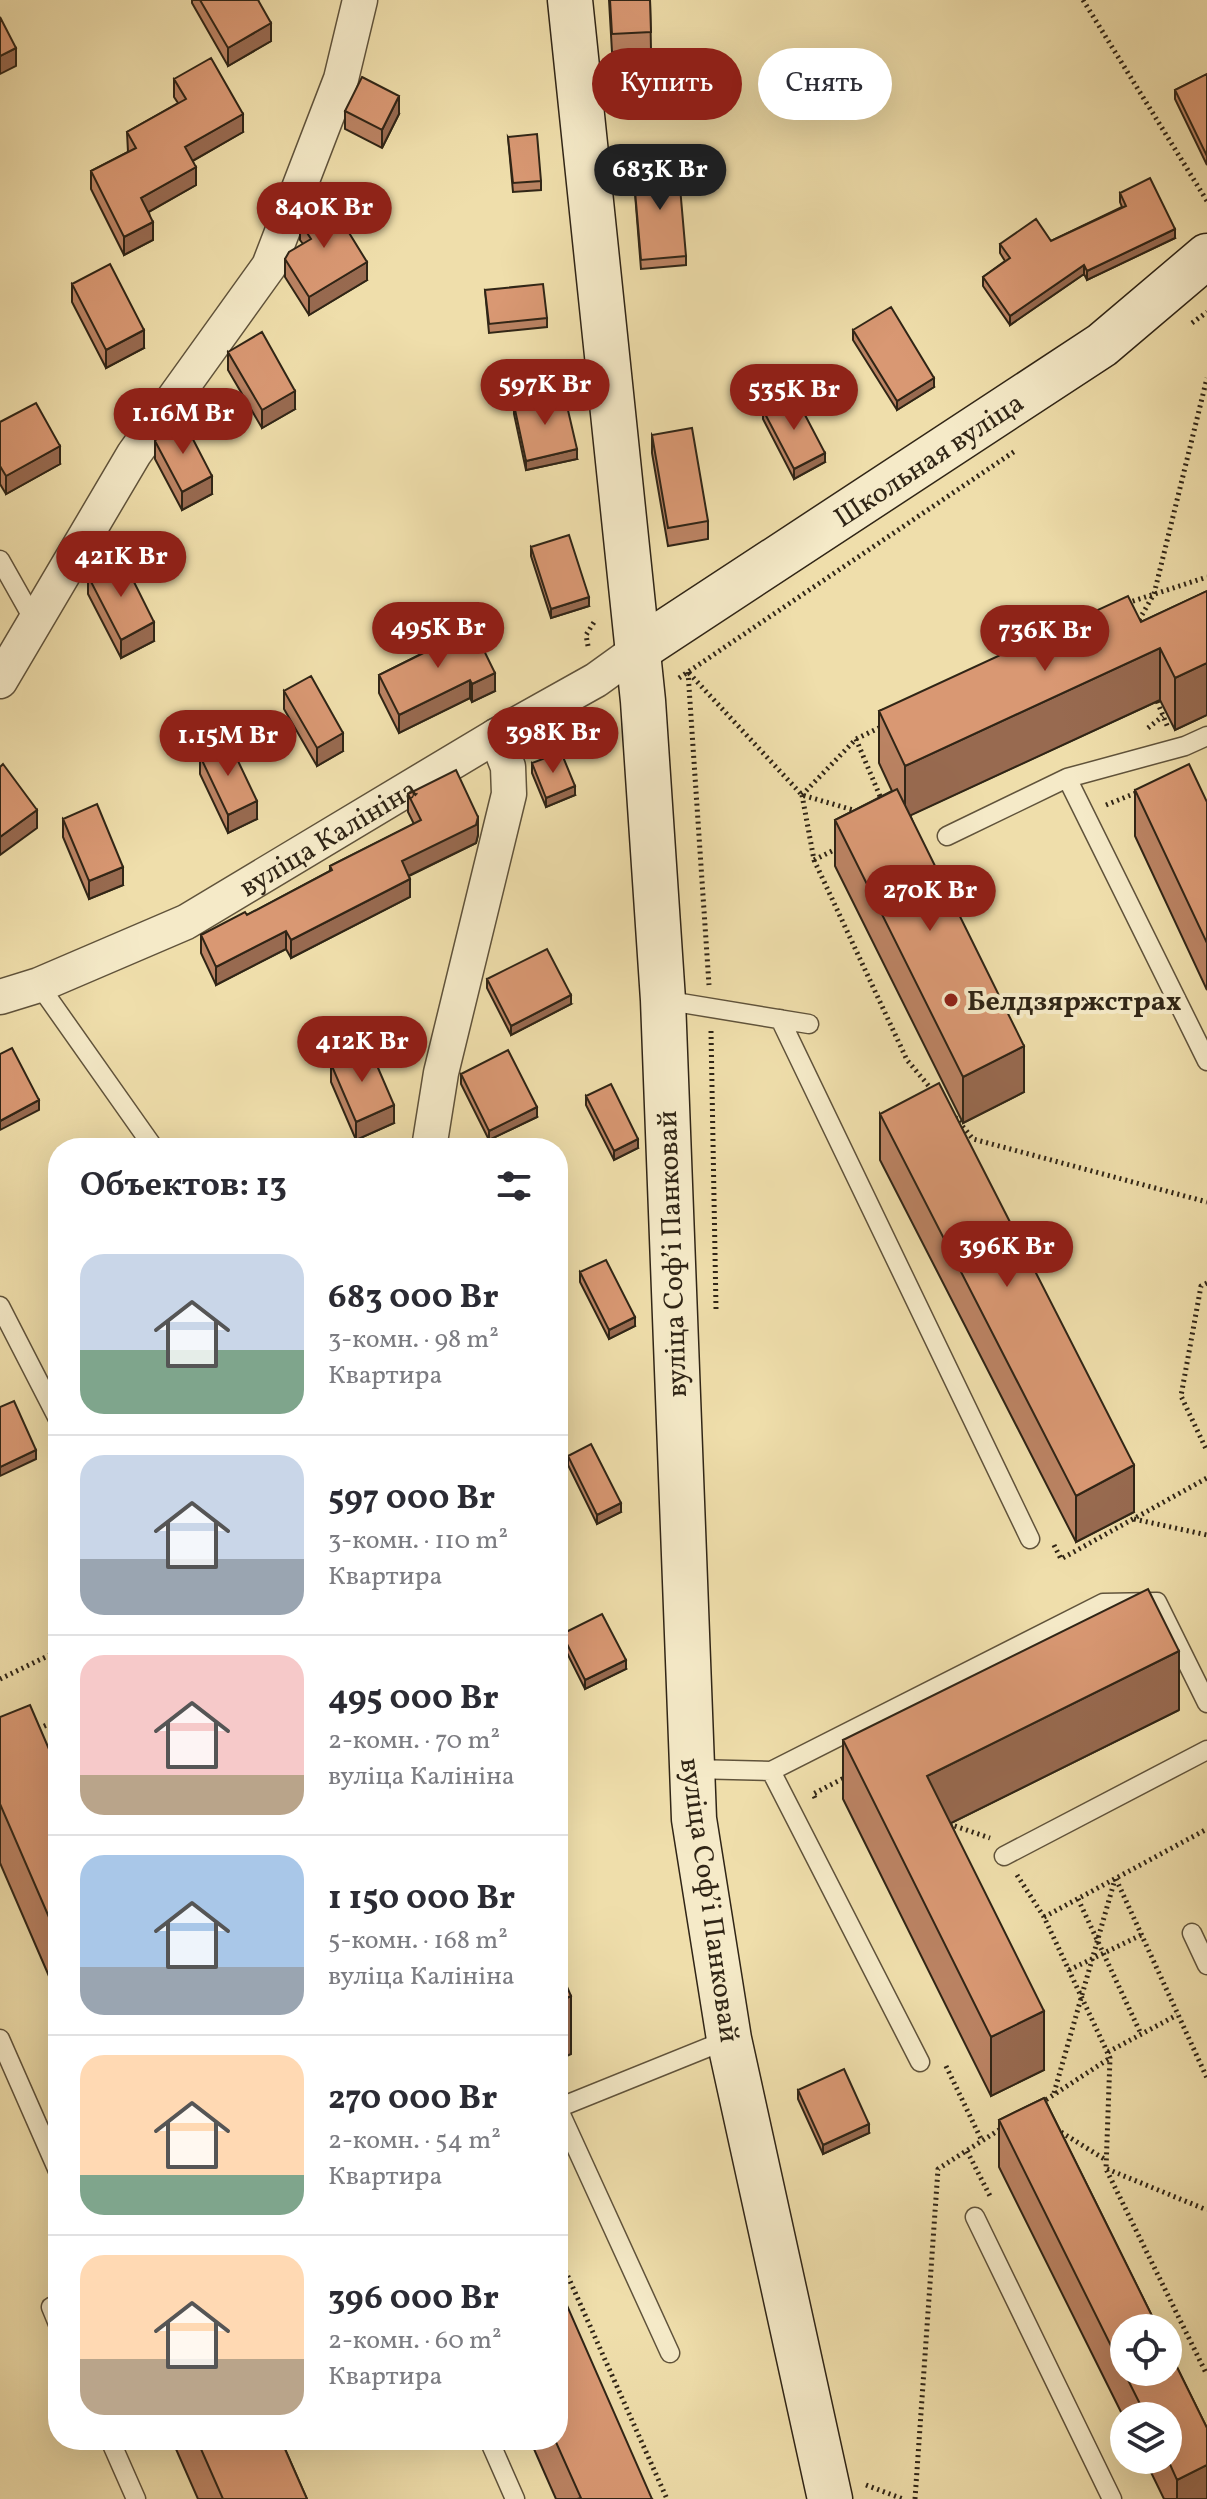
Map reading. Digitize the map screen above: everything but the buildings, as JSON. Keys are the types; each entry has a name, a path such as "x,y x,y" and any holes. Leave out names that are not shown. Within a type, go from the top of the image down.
{"main road":[{"name":"вуліца Софʼі Панковай","path":"570,0 639,649 663,1000 689,1769 694,1819 729,2039 845,2491"},
{"name":"Школьная вуліца","path":"639,649 1102,345 1207,256"}],"street":[{"path":"0,681 134,454 269,266 341,79 360,0"},
{"name":"вуліца Калініна","path":"0,997 39,985 186,922 496,736 596,680 639,649"},
{"path":"431,1138 441,1073 509,794 508,767 496,736"}],"lane":[{"path":"0,560 35,622"},
{"path":"947,836 1067,778 1185,746 1207,736"},
{"path":"1067,778 1207,1061"},
{"path":"39,985 147,1138"},
{"path":"663,1000 809,1024"},
{"path":"780,1019 1030,1539"},
{"path":"0,1306 48,1400"},
{"path":"689,1769 771,1771 1103,1603 1157,1602 1207,1703"},
{"path":"999,1848 1207,1750"},
{"path":"771,1771 920,2062"},
{"path":"1192,1933 1207,1965"},
{"path":"0,2039 48,2148"},
{"path":"568,2104 729,2039"},
{"path":"568,2130 670,2353"},
{"path":"975,2217 1112,2499"},
{"path":"114,2450 136,2499"},
{"path":"493,2450 515,2499"}],"path":[{"path":"1083,0 1207,201"},
{"path":"1181,331 1207,312"},
{"path":"1129,637 1154,594 1207,378"},
{"path":"688,672 949,499 1026,443"},
{"path":"1116,609 1207,577"},
{"path":"688,672 802,795 876,816"},
{"path":"688,672 710,1008 716,1317"},
{"path":"1148,728 1163,716 1152,690"},
{"path":"802,795 856,739 897,719"},
{"path":"856,739 885,807"},
{"path":"1105,805 1149,788"},
{"path":"802,795 814,860 907,1060 936,1095"},
{"path":"814,860 840,847"},
{"path":"946,1107 973,1139 1207,1202"},
{"path":"1207,1283 1201,1286 1181,1396 1207,1451"},
{"path":"1061,1559 1207,1478"},
{"path":"1133,1519 1207,1535"},
{"path":"0,1679 48,1656"},
{"path":"29,1733 48,1724"},
{"path":"813,1794 853,1773"},
{"path":"949,1824 999,1848"},
{"path":"1207,1829 1044,1917 1109,2055 1106,2169 1207,2375"},
{"path":"1115,1879 1207,2078"},
{"path":"1054,2094 1115,1879"},
{"path":"1078,1899 1141,2034"},
{"path":"1069,1970 1141,1935"},
{"path":"1028,2111 1141,2034 1178,2015"},
{"path":"915,2499 938,2169 1005,2126"},
{"path":"1054,2128 1107,2160"},
{"path":"1106,2169 1207,2210"},
{"path":"568,2276 667,2499"},
{"path":"845,2491 903,2499"}],"place":[{"name":"Белдзяржстрах","path":"951,1000"}]}
